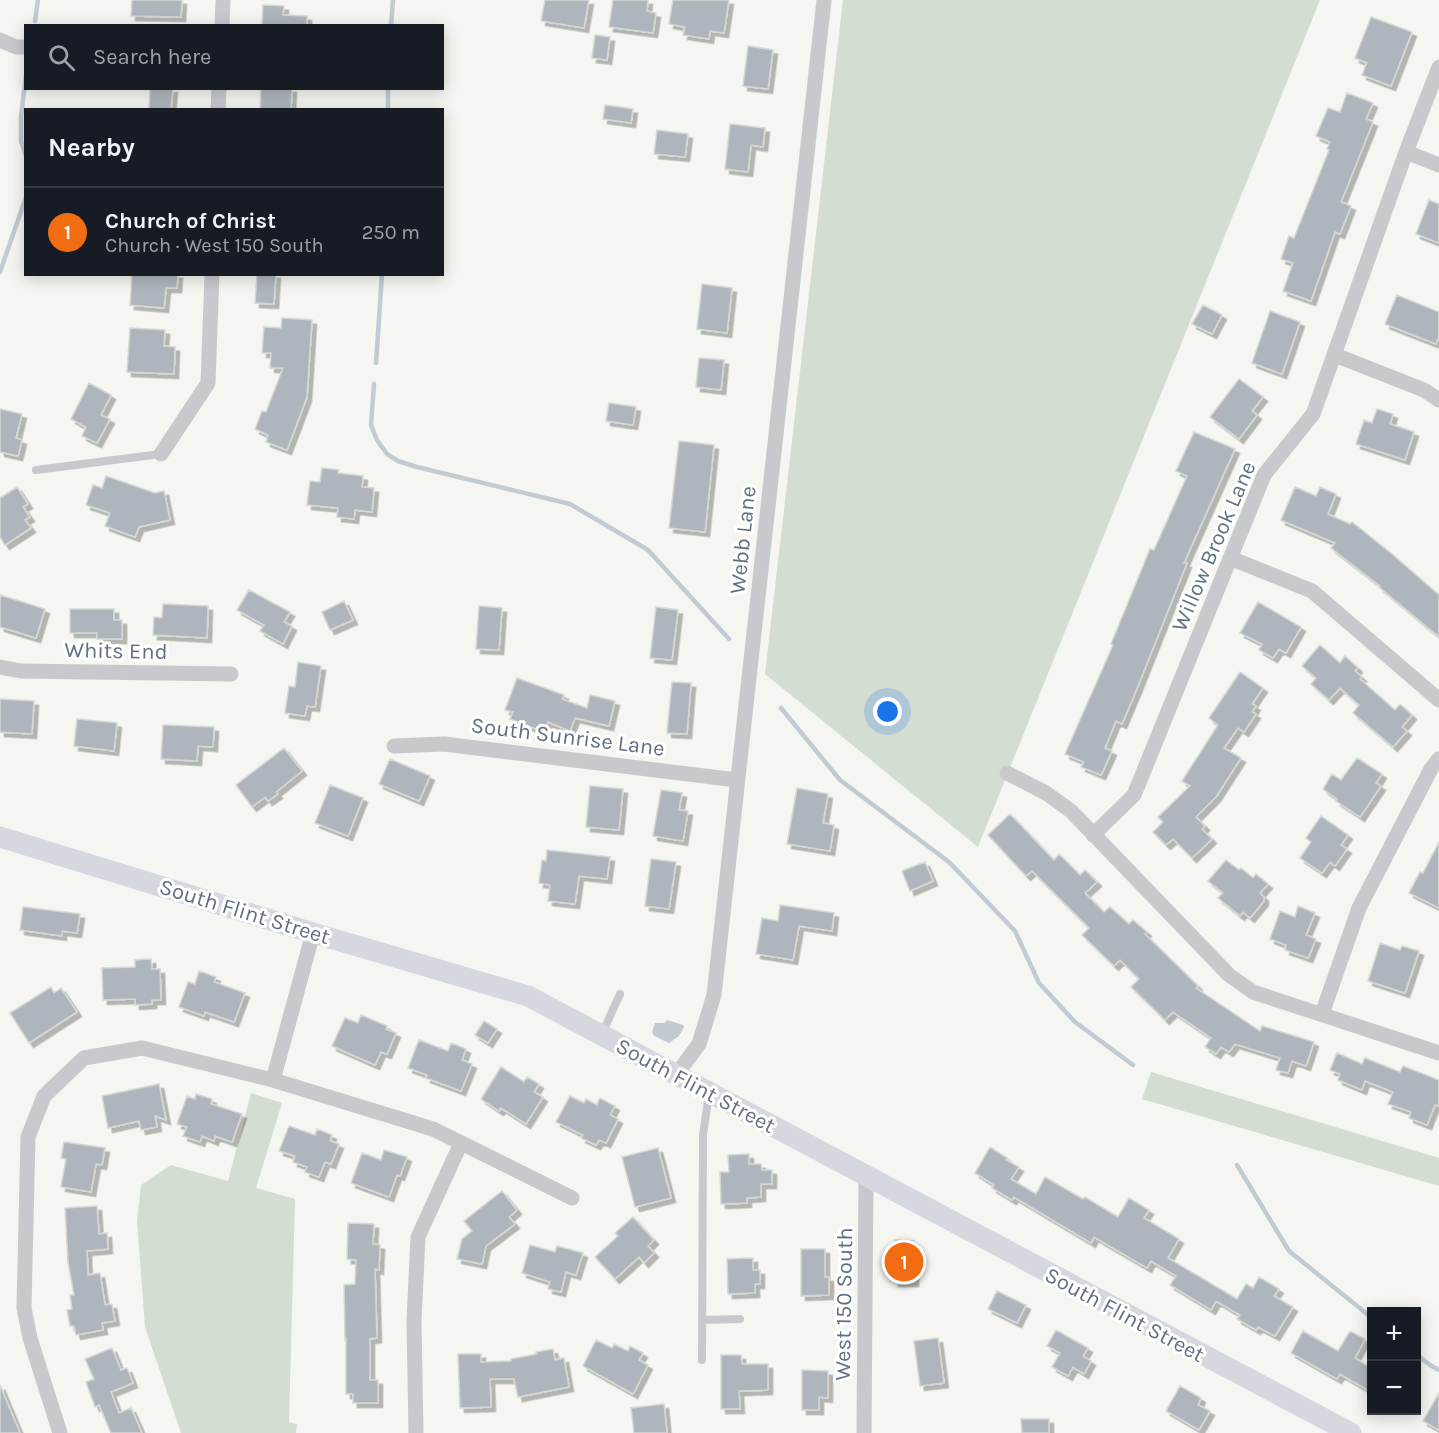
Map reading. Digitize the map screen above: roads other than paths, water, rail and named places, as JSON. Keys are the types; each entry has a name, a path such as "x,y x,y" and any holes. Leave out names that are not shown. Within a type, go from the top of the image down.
{"main road":[{"name":"South Flint Street","path":"0,837 528,996 1351,1433"}],"street":[{"path":"222,24 223,0"},
{"name":"Webb Lane","path":"676,1075 699,1044 714,995 824,0"},
{"path":"0,40 15,47 24,47"},
{"name":"Willow Brook Lane","path":"1093,835 1134,795 1264,475 1313,414 1439,66"},
{"path":"218,108 219,90"},
{"path":"1406,152 1439,165"},
{"path":"161,454 208,382 212,276"},
{"path":"1335,355 1424,390 1439,400"},
{"path":"1230,558 1312,591 1439,700"},
{"name":"Whits End","path":"0,667 21,671 231,674"},
{"name":"South Sunrise Lane","path":"394,746 444,744 737,780"},
{"path":"1322,1014 1359,908 1431,770 1439,759"},
{"path":"1007,773 1046,793 1071,811 1229,975 1253,992 1439,1053"},
{"path":"273,1080 313,933"},
{"path":"60,1433 30,1338 24,1308 28,1137 44,1096 84,1058 142,1048 273,1080 432,1129 572,1198"},
{"path":"416,1433 414,1321 418,1237 461,1143"},
{"name":"West 150 South","path":"864,1433 866,1176"}],"lane":[{"path":"36,470 161,454"},
{"path":"602,1036 620,994"},
{"path":"702,1360 703,1135 709,1092"},
{"path":"702,1320 740,1319"}],"waterway":[{"path":"35,21 38,0"},
{"path":"391,24 393,0"},
{"path":"24,90 21,117 21,141 24,150"},
{"path":"388,90 388,108"},
{"path":"0,272 24,203"},
{"path":"376,363 382,276"},
{"path":"374,384 371,425 377,440 387,454 398,461 417,467 570,504 648,550 729,639"},
{"path":"781,708 840,780 949,862 1015,931 1039,983 1075,1022 1133,1065"},
{"path":"1237,1165 1289,1251 1367,1314"},
{"path":"1421,1358 1439,1370"}],"place":[{"name":"Church of Christ","path":"904,1262"}]}
